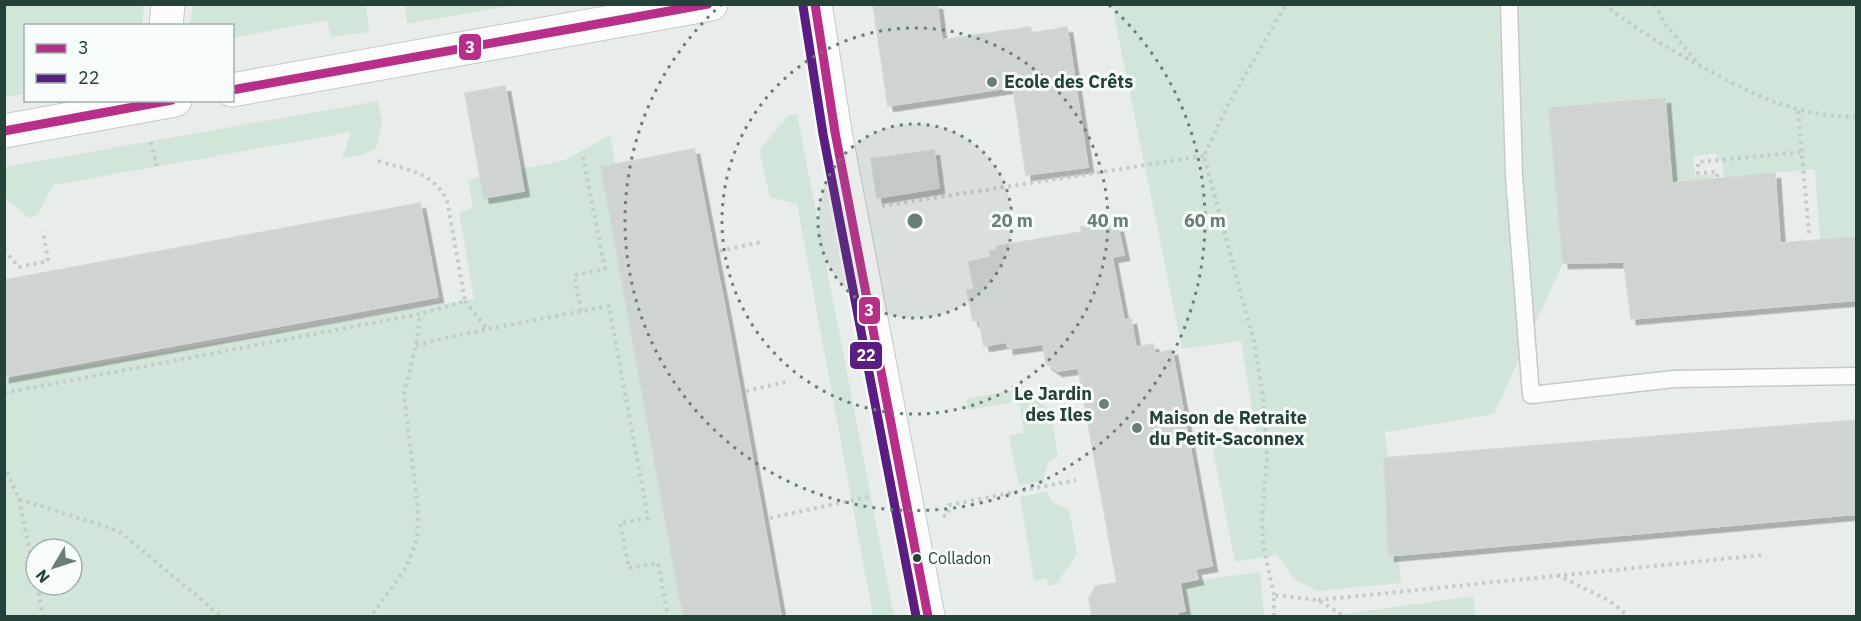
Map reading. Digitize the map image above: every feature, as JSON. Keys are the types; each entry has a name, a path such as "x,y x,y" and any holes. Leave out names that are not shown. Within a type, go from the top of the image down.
{"street":[{"path":"166,24 168,4"},
{"path":"234,90 711,4"},
{"path":"815,4 837,143 928,616"},
{"path":"4,131 163,102"}],"lane":[{"path":"1509,4 1514,177 1530,395 1674,379 1857,376"}],"path":[{"path":"1274,616 1274,595 1263,545 1262,516 1267,459 1263,397 1256,353 1204,156 1238,87 1286,4"},
{"path":"1604,4 1637,29 1746,92 1798,111 1857,117"},
{"path":"1655,4 1665,24 1700,66"},
{"path":"1798,111 1809,233"},
{"path":"151,142 157,166"},
{"path":"1718,177 1717,172 1698,173 1698,162 1802,152"},
{"path":"875,207 1204,156"},
{"path":"581,311 574,275 605,269 583,157"},
{"path":"378,160 427,176 439,186 447,200 465,301 487,329"},
{"path":"4,249 20,267 48,261 43,231"},
{"path":"720,251 761,242"},
{"path":"4,261 11,258"},
{"path":"4,393 420,314 465,301"},
{"path":"416,345 609,306 648,518 620,523 629,568 658,563 668,616"},
{"path":"371,616 407,566 417,539 418,511 404,394 416,345 420,314"},
{"path":"746,391 786,382"},
{"path":"4,465 19,498 27,537"},
{"path":"933,519 948,515 949,505 1076,480"},
{"path":"771,518 870,497"},
{"path":"19,498 119,531 221,616"},
{"path":"1274,595 1318,600 1556,574 1762,555"},
{"path":"1556,574 1608,600 1629,616"},
{"path":"39,597 43,616"},
{"path":"1318,600 1344,616"}],"green space":[{"path":"5,4 144,5 142,24 24,24 24,94 5,97"},
{"path":"366,4 369,32 331,37 327,20 234,38 234,24 190,24 193,5"},
{"path":"405,4 516,4 516,5 407,24"},
{"path":"1112,5 1856,5 1856,237 1820,240 1815,169 1723,178 1723,164 1715,153 1693,157 1695,175 1713,175 1713,179 1672,183 1665,98 1549,108 1563,263 1494,414 1385,432 1401,583 1317,591 1294,579 1277,555 1235,562 1212,445 1257,439 1241,341 1182,349"},
{"path":"378,101 382,123 376,149 362,155 342,159 351,132 53,185 38,214 29,218 5,198 5,167"},
{"path":"797,114 894,616 873,616 797,204 770,197 759,150 788,116"},
{"path":"610,135 699,616 5,616 5,379 474,299 459,212 473,208 468,180 565,160"},
{"path":"1021,389 1050,410 1058,457 1048,463 1043,481 1019,485 1009,436 1024,433 1019,401 968,410 966,399"},
{"path":"1047,491 1055,503 1069,509 1077,554 1056,584 1048,586 1047,578 1034,580 1020,497"},
{"path":"1260,572 1264,616 1097,616 1176,605 1178,612 1184,611 1180,583"},
{"path":"1473,596 1476,616 1330,616"}],"building":[{"path":"873,4 937,4 942,40 1030,27 1032,33 1067,27 1088,167 1026,175 1013,87 888,106"},
{"path":"505,86 524,191 484,198 465,93"},
{"path":"1665,98 1672,183 1775,173 1780,243 1857,237 1857,300 1631,319 1624,262 1563,263 1549,108"},
{"path":"694,149 781,616 684,616 680,599 601,167"},
{"path":"934,150 939,188 877,198 871,159"},
{"path":"420,203 438,297 4,377 4,280"},
{"path":"1111,222 1112,227 1118,227 1124,255 1112,257 1124,320 1131,319 1136,347 1153,344 1155,354 1172,350 1212,566 1195,569 1198,579 1180,583 1185,611 1178,612 1178,616 1092,616 1089,598 1096,586 1117,583 1078,368 1057,371 1046,363 1043,344 1008,349 1007,342 984,346 979,320 973,321 967,290 974,289 969,262 991,257 990,251 997,250 997,246 1081,232 1081,227"},
{"path":"1857,420 1857,514 1389,556 1384,458"}],"transit line":[{"name":"3","path":"234,90 708,4"},
{"name":"3","path":"815,4 835,132 928,616"},
{"name":"22","path":"803,6 823,134 916,616"},
{"name":"3","path":"4,131 161,102"}],"place":[{"name":"Ecole des Crêts","path":"992,82"},
{"name":"Le Jardin des Iles","path":"1104,404"},
{"name":"Maison de Retraite du Petit-Saconnex","path":"1137,428"},
{"name":"Colladon","path":"917,558"}]}
